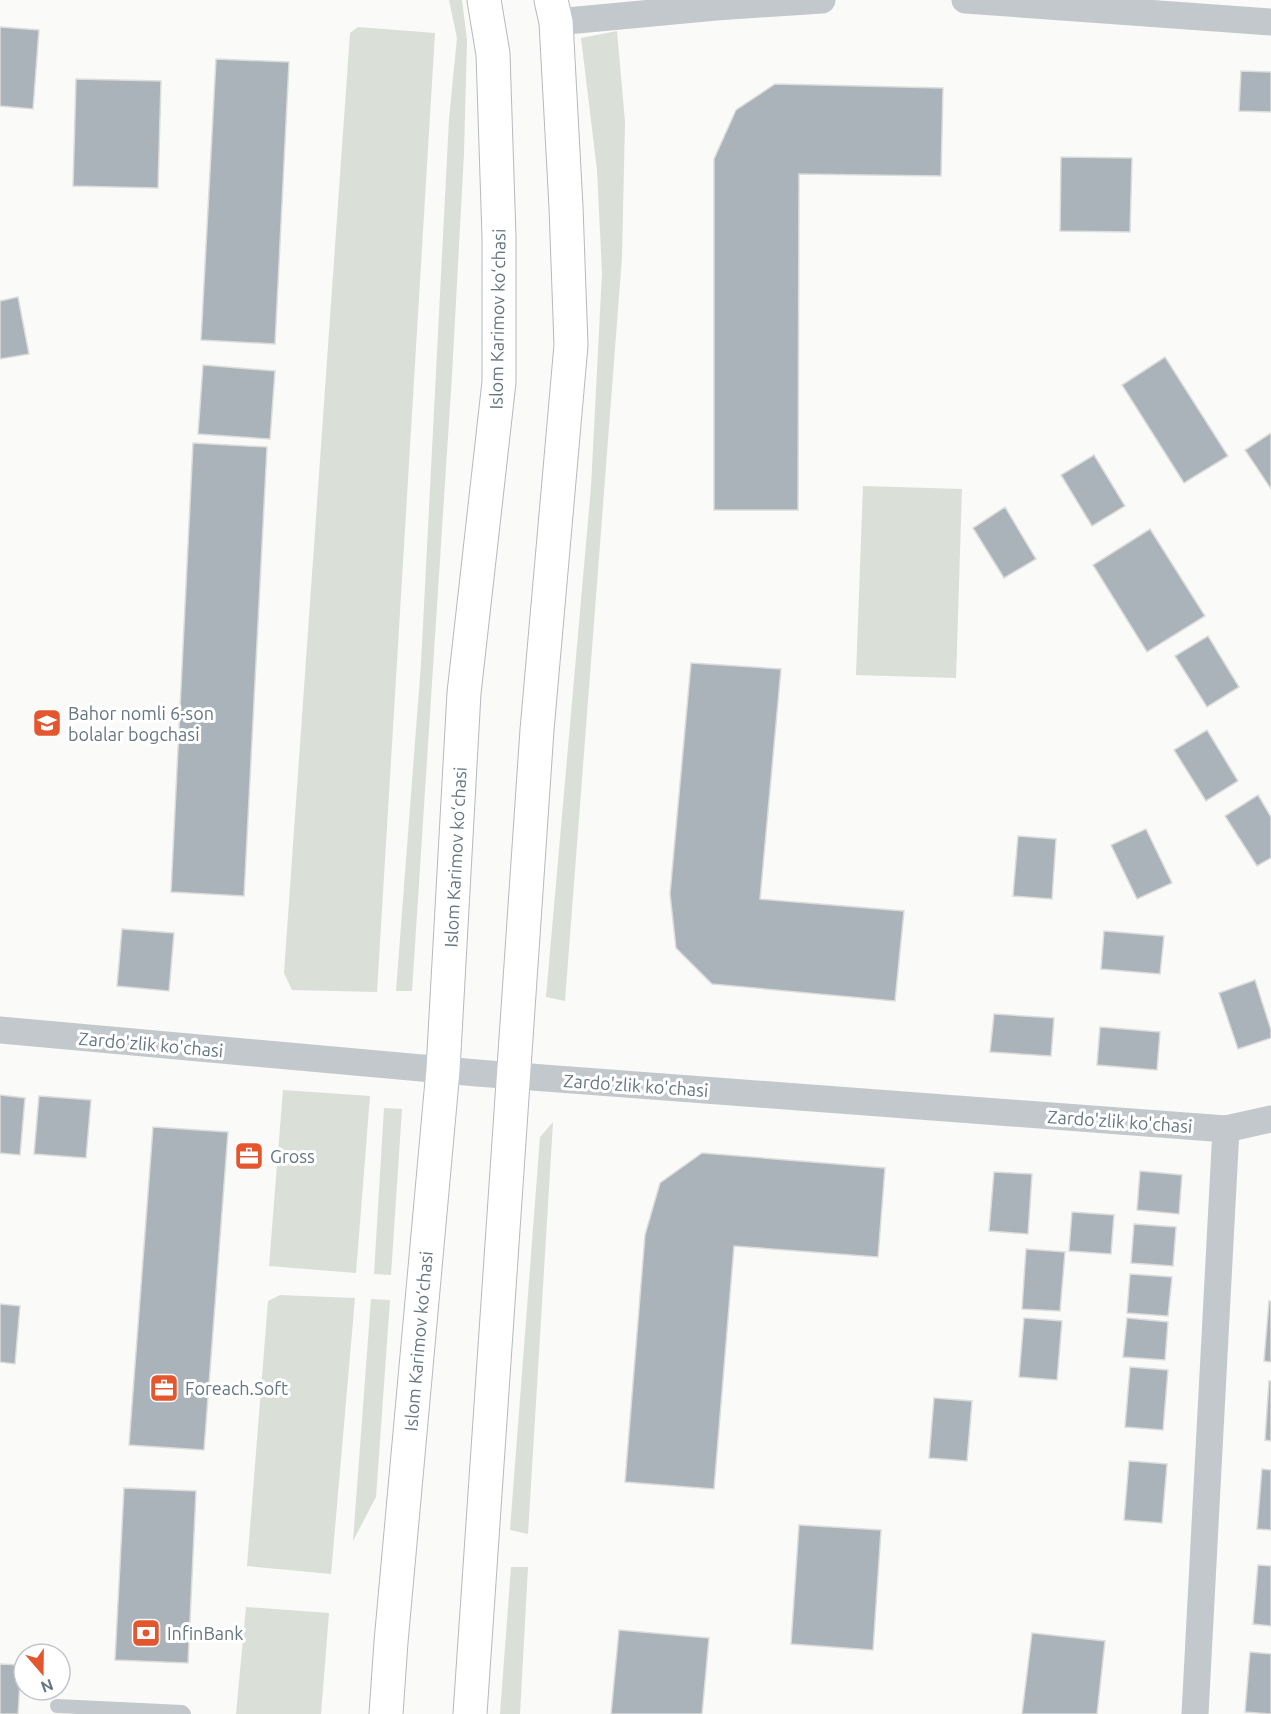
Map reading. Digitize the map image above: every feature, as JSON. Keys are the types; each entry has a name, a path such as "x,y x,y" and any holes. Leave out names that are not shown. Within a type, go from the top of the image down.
{"main road":[{"name":"Islom Karimov ko‘chasi","path":"386,1714 443,1070 464,693 499,382 499,237 493,54 484,0"},
{"path":"470,1714 537,730 571,345 566,207 553,11"}],"street":[{"path":"553,11 716,7 822,0"},
{"path":"966,0 1271,22"},
{"name":"Zardo'zlik ko'chasi","path":"0,1030 515,1076 1226,1129 1271,1119"},
{"path":"1195,1714 1226,1129"}],"lane":[{"path":"57,1706 182,1712 184,1714"}],"shaded area":[{"path":"449,0 462,0 467,40 464,153 412,991 396,991 421,664 449,119 457,38"},
{"path":"358,27 435,33 377,992 292,990 284,973 350,33"},
{"path":"617,31 625,122 622,257 565,1001 546,997 591,487 602,273 597,170 581,38"},
{"path":"863,486 962,489 956,678 856,675"},
{"path":"283,1090 370,1096 356,1273 269,1266"},
{"path":"384,1108 402,1109 391,1275 374,1274"},
{"path":"553,1122 528,1534 510,1530 540,1137"},
{"path":"280,1295 355,1298 331,1574 247,1566 268,1301"},
{"path":"371,1299 390,1300 376,1497 353,1541"},
{"path":"511,1567 528,1567 520,1714 500,1714"},
{"path":"246,1607 329,1613 321,1714 236,1714"}],"building":[{"path":"0,27 39,30 33,109 0,106"},
{"path":"216,59 289,62 275,344 201,340"},
{"path":"1241,71 1271,72 1271,112 1239,111"},
{"path":"76,79 161,81 158,188 73,186"},
{"path":"775,84 943,88 941,176 799,174 798,510 714,510 714,159 736,110"},
{"path":"1061,157 1132,158 1130,232 1060,231"},
{"path":"18,297 29,354 0,359 0,301"},
{"path":"1165,357 1228,456 1184,483 1122,385"},
{"path":"203,365 275,371 270,439 198,434"},
{"path":"1271,433 1271,489 1245,450"},
{"path":"193,443 267,447 244,896 171,892"},
{"path":"1094,455 1125,506 1092,526 1061,475"},
{"path":"1005,507 1036,559 1004,578 973,528"},
{"path":"1150,529 1205,616 1147,652 1093,565"},
{"path":"1208,636 1239,687 1207,707 1175,656"},
{"path":"691,663 781,669 760,899 904,911 895,1001 712,984 676,948 670,894"},
{"path":"1207,730 1238,781 1206,801 1174,750"},
{"path":"1258,795 1271,817 1271,858 1257,866 1225,816"},
{"path":"1146,829 1172,883 1137,899 1111,845"},
{"path":"1018,836 1056,839 1052,899 1013,896"},
{"path":"122,929 174,933 169,991 117,986"},
{"path":"1104,931 1164,936 1160,974 1101,969"},
{"path":"1255,980 1271,1030 1271,1038 1238,1049 1219,993"},
{"path":"994,1014 1054,1018 1051,1056 990,1052"},
{"path":"1100,1027 1160,1032 1157,1070 1097,1065"},
{"path":"0,1095 25,1098 20,1155 0,1153"},
{"path":"39,1096 91,1100 86,1158 34,1154"},
{"path":"153,1127 228,1132 204,1450 129,1445"},
{"path":"702,1153 885,1168 878,1257 734,1246 714,1489 625,1482 645,1235 660,1183"},
{"path":"1140,1171 1182,1175 1179,1214 1137,1210"},
{"path":"994,1172 1032,1174 1028,1234 989,1231"},
{"path":"1072,1212 1114,1215 1111,1254 1069,1251"},
{"path":"1134,1224 1176,1227 1173,1266 1131,1263"},
{"path":"1026,1249 1065,1252 1060,1311 1022,1309"},
{"path":"1130,1274 1172,1277 1168,1316 1127,1313"},
{"path":"1269,1301 1271,1302 1271,1362 1264,1361"},
{"path":"0,1304 20,1306 15,1364 0,1362"},
{"path":"1024,1318 1062,1321 1057,1380 1019,1377"},
{"path":"1127,1318 1168,1322 1165,1360 1123,1357"},
{"path":"1130,1367 1168,1370 1163,1430 1125,1427"},
{"path":"1269,1381 1271,1381 1271,1441 1265,1440"},
{"path":"934,1398 972,1401 967,1461 929,1458"},
{"path":"1129,1461 1167,1464 1162,1523 1124,1520"},
{"path":"1262,1469 1271,1470 1271,1530 1257,1529"},
{"path":"124,1488 196,1491 188,1663 115,1660"},
{"path":"799,1525 881,1530 873,1650 791,1644"},
{"path":"1258,1565 1271,1566 1271,1626 1253,1624"},
{"path":"619,1630 709,1638 702,1714 611,1714"},
{"path":"1032,1633 1105,1641 1097,1714 1022,1714"},
{"path":"1250,1652 1271,1654 1271,1714 1245,1712"},
{"path":"0,1664 12,1665 12,1702 19,1702 18,1714 0,1714"}],"place":[{"name":"Bahor nomli 6-son bolalar bogchasi","path":"47,723"},
{"name":"Gross","path":"249,1156"},
{"name":"Foreach.Soft","path":"164,1388"},
{"name":"InfinBank","path":"146,1633"}]}
